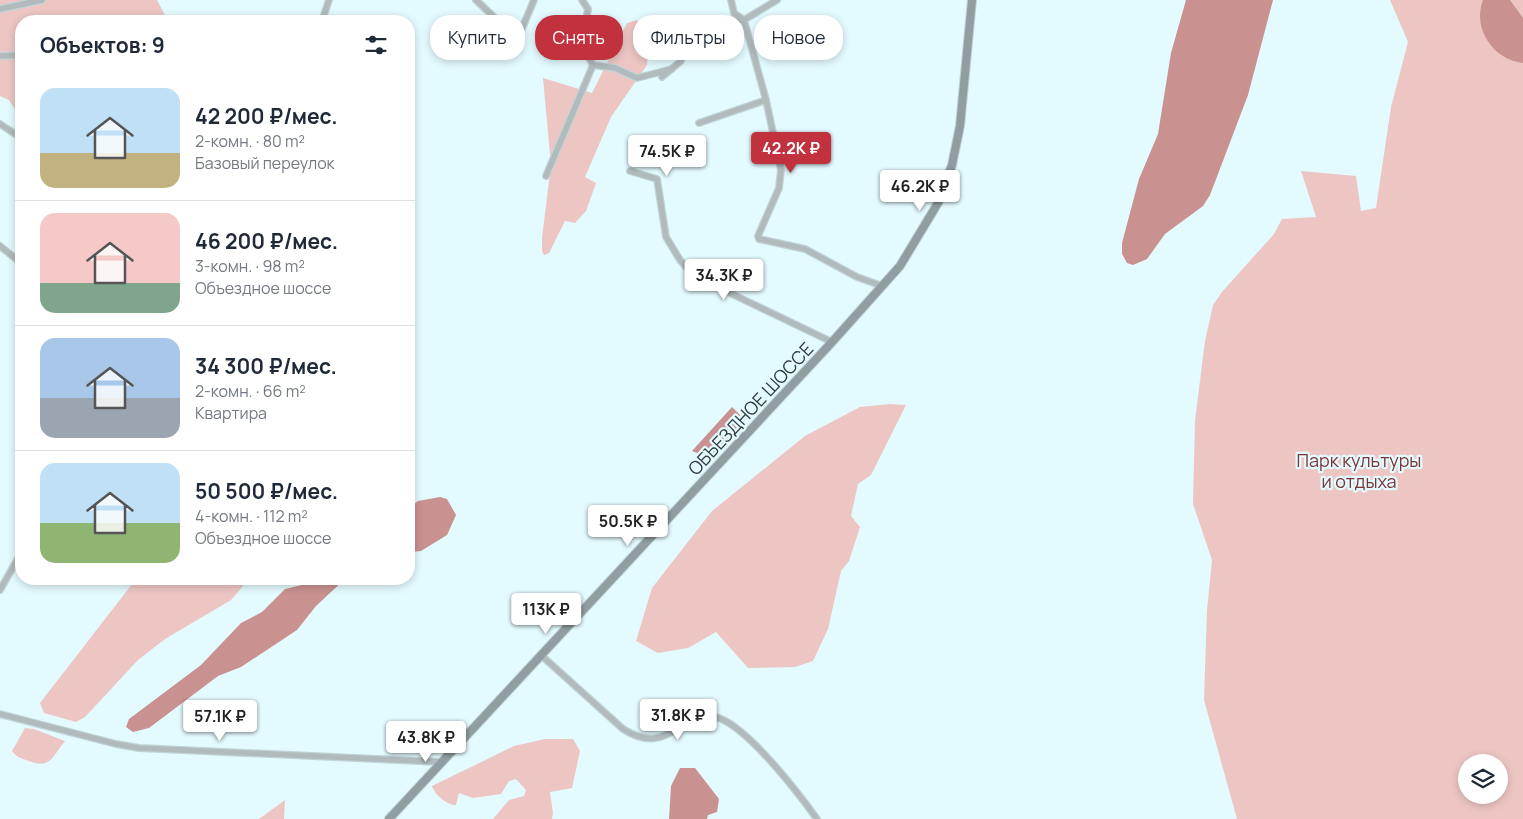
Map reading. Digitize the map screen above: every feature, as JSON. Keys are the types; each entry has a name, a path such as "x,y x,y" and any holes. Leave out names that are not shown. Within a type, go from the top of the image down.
{"main road":[{"name":"ОБЪЕЗДНОЕ ШОССЕ","path":"389,819 542,656 900,266 916,242 938,202 952,165 960,126 972,0"}],"street":[{"path":"0,9 42,0"},
{"path":"324,15 329,0"},
{"path":"476,0 511,33 516,33 521,31 534,0"},
{"path":"582,0 588,10 582,45 593,66"},
{"path":"731,0 734,13 737,15"},
{"path":"777,0 744,20 766,100 781,170 779,188 758,236 759,239 761,241 805,249 858,277 882,286"},
{"path":"0,56 15,55"},
{"path":"662,77 681,60"},
{"path":"593,66 615,68 637,78 672,69"},
{"path":"546,176 593,66"},
{"path":"699,123 766,100"},
{"path":"0,124 15,134"},
{"path":"630,171 656,179 666,237 680,260 689,270 732,294 832,342"},
{"path":"0,246 15,258"},
{"path":"0,590 15,564"},
{"path":"542,656 623,729 637,738 648,740 664,736 701,718 714,717 727,722 767,757 798,793 816,819"},
{"path":"0,714 116,744 139,748 441,762"}],"green space":[{"path":"0,0 157,0 165,15 15,15 15,110 9,100 0,96"},
{"name":"Парк культуры и отдыха","path":"1390,0 1523,0 1523,819 1237,819 1204,700 1207,610 1212,560 1193,504 1195,421 1205,341 1213,305 1222,292 1274,234 1282,219 1316,217 1301,171 1356,176 1361,211 1376,208 1391,107 1408,42"},
{"path":"633,21 633,60 647,60 647,65 611,117 585,177 596,183 586,211 575,223 565,221 549,253 544,255 542,251 542,238 551,165 543,78 592,93 608,60 623,60 623,31 627,23"},
{"path":"890,404 906,405 871,475 858,484 851,516 860,527 849,561 841,571 828,629 813,661 795,667 748,668 716,632 688,648 658,653 636,641 652,588 712,511 805,436 860,407"},
{"path":"131,585 244,585 231,600 165,639 138,660 85,717 76,722 44,713 40,703"},
{"path":"25,728 34,729 65,741 47,762 42,764 29,761 17,756 12,751"},
{"path":"545,739 573,739 580,751 572,788 550,792 552,819 493,819 509,800 524,796 526,790 516,779 509,781 501,794 473,798 459,793 456,805 442,799 432,786 514,746"},
{"path":"285,800 284,819 259,819"}],"shaded area":[{"path":"1186,0 1273,0 1248,95 1210,195 1203,206 1165,234 1147,259 1133,265 1127,263 1122,254 1122,243 1139,179 1158,134 1171,53"},
{"path":"1483,0 1510,0 1523,18 1523,63 1512,61 1503,56 1488,41 1480,21"},
{"path":"732,407 745,420 710,458 692,451"},
{"path":"440,497 447,499 456,515 447,535 421,551 415,552 415,503 418,501"},
{"path":"302,585 339,585 316,606 297,630 241,667 218,676 149,728 133,732 126,727 129,719 201,665 241,623 262,612 285,589"},
{"path":"680,768 695,768 719,799 717,812 708,815 707,819 669,819 671,786"}]}
